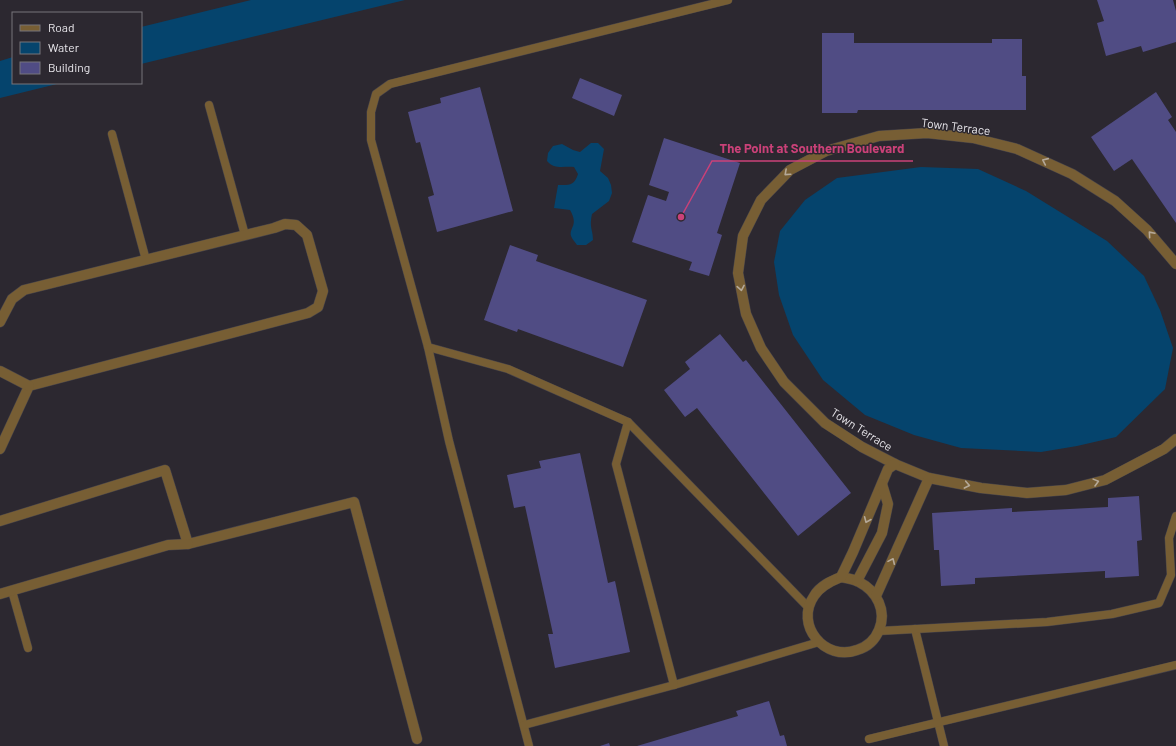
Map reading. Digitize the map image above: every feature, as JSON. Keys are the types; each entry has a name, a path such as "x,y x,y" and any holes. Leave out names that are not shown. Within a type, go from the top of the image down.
{"street":[{"name":"Town Terrace","path":"1176,264 1147,230 1115,201 1072,174 1017,149 980,140 926,133 879,136 826,151 790,170 761,200 743,236 738,273 746,314 761,348 784,382 825,423 862,447 895,464 929,478 981,488 1027,493 1066,490 1105,480 1164,449 1176,439"},
{"path":"0,322 12,299 24,290 285,224 296,225 306,235 323,291 318,306 308,313 29,386 0,370"},
{"path":"0,450 29,386"},
{"name":"Town Terrace","path":"841,577 888,469 895,464"},
{"path":"0,520 165,470 188,544"},
{"path":"876,596 929,478"},
{"path":"857,581 882,532 888,504 882,484"},
{"path":"0,594 168,545 188,544 354,502 416,744"},
{"path":"841,577 857,581 868,587 876,596 881,607 882,619 879,631 872,641 863,648 852,652 840,653 829,649 819,642 812,632 808,620 809,608 813,596 822,587 841,577"}],"lane":[{"path":"529,746 448,441 428,347 371,140 371,112 376,94 390,84 728,0"},
{"path":"209,105 245,235"},
{"path":"112,134 146,260"},
{"path":"428,347 508,369 628,422 809,608"},
{"path":"628,422 616,464 674,685"},
{"path":"879,631 1046,622 1112,614 1159,602 1174,576 1169,538 1176,516"},
{"path":"12,591 28,648"},
{"path":"915,629 944,746"},
{"path":"524,725 674,685 819,642"},
{"path":"869,739 937,721 1176,665"}],"water":[{"path":"251,0 405,0 142,64 142,27"},
{"path":"12,57 12,84 57,84 0,98 0,61"},
{"path":"591,143 598,143 604,149 600,171 608,178 612,193 609,201 592,214 591,225 593,240 586,245 577,245 571,236 574,220 570,210 554,208 558,185 573,183 578,174 574,167 556,167 550,164 547,161 548,153 553,146 562,144 580,152"},
{"path":"921,167 978,169 1026,191 1107,241 1144,276 1160,310 1173,348 1165,389 1116,437 1041,452 961,448 914,435 865,415 823,380 793,335 779,295 774,262 780,231 805,200 837,178"}],"building":[{"path":"1097,0 1173,0 1176,11 1176,42 1143,52 1141,46 1106,56 1097,23 1104,21"},
{"path":"822,33 854,33 854,43 992,43 992,39 1022,39 1022,76 1026,76 1026,110 858,110 857,113 822,113"},
{"path":"580,78 622,95 614,116 572,98"},
{"path":"480,87 513,211 437,232 428,197 434,195 420,142 416,143 408,112 441,103 440,98"},
{"path":"1156,92 1172,117 1168,120 1176,132 1176,223 1132,159 1114,171 1091,137"},
{"path":"664,138 740,163 717,233 722,235 709,276 689,270 692,262 632,242 648,195 666,201 669,192 649,185"},
{"path":"510,245 538,255 536,261 647,300 623,367 518,329 517,332 484,320"},
{"path":"720,334 743,362 746,360 851,493 798,536 697,408 685,417 664,390 690,369 685,362"},
{"path":"580,453 608,583 615,581 630,652 555,668 548,634 553,634 525,506 514,508 507,475 541,468 539,461"},
{"path":"1139,496 1142,540 1137,541 1139,576 1105,578 1105,571 975,578 975,584 941,586 939,550 934,550 932,513 1012,508 1012,512 1108,507 1108,498"},
{"path":"769,701 780,736 784,735 787,746 637,746 738,716 736,711"},
{"path":"609,743 610,746 600,746"}],"place":[{"name":"The Point at Southern Boulevard","path":"681,217"}]}
